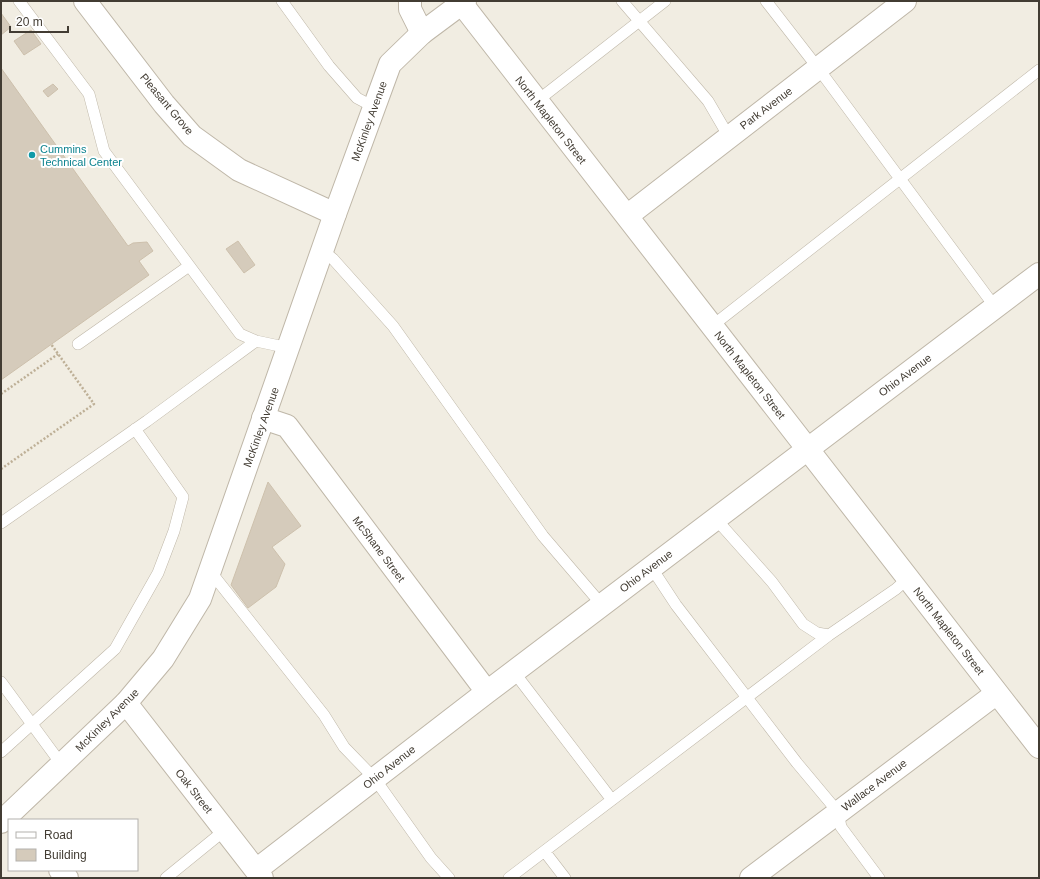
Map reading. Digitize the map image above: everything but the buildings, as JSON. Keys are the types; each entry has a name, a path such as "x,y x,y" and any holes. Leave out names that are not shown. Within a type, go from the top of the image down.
{"street":[{"name":"Pleasant Grove","path":"85,1 164,104 192,136 239,170 335,214"},
{"path":"410,1 410,9 422,33"},
{"name":"Park Avenue","path":"626,216 906,1"},
{"name":"McKinley Avenue","path":"10,818 62,764 126,703 162,659 200,599 322,250 390,64 422,33 463,2"},
{"name":"North Mapleton Street","path":"463,2 537,101 1039,747"},
{"name":"Ohio Avenue","path":"259,874 375,779 487,692 807,448 995,307 1038,277"},
{"name":"McShane Street","path":"263,418 287,426 487,692"},
{"name":"Wallace Avenue","path":"751,878 997,693"},
{"name":"Oak Street","path":"126,703 259,874"}],"lane":[{"path":"20,1 89,94 104,152 240,334 256,341 289,348"},
{"path":"282,1 329,66 352,93 357,98 374,107"},
{"path":"622,1 638,22 708,100 729,137"},
{"path":"537,101 666,1"},
{"path":"766,1 901,178 995,307"},
{"path":"712,326 1039,70"},
{"path":"322,250 333,259 393,326 543,536 602,604"},
{"path":"78,344 189,266"},
{"path":"1,523 135,429 256,341"},
{"path":"1,752 115,649 158,573 174,531 183,498 135,429"},
{"path":"715,518 772,582 803,624 817,633 829,635"},
{"path":"651,567 676,605 796,763 838,812 841,827 879,878"},
{"path":"210,571 324,715 344,747 375,779 431,858 449,878"},
{"path":"509,878 829,635 896,589 908,578"},
{"path":"514,672 612,800"},
{"path":"1,682 62,764"},
{"path":"166,878 225,830"},
{"path":"545,852 565,878"}],"path":[{"path":"1,469 94,404 51,344"},
{"path":"1,394 58,354"}],"place":[{"name":"Cummins Technical Center","path":"32,155"}]}
